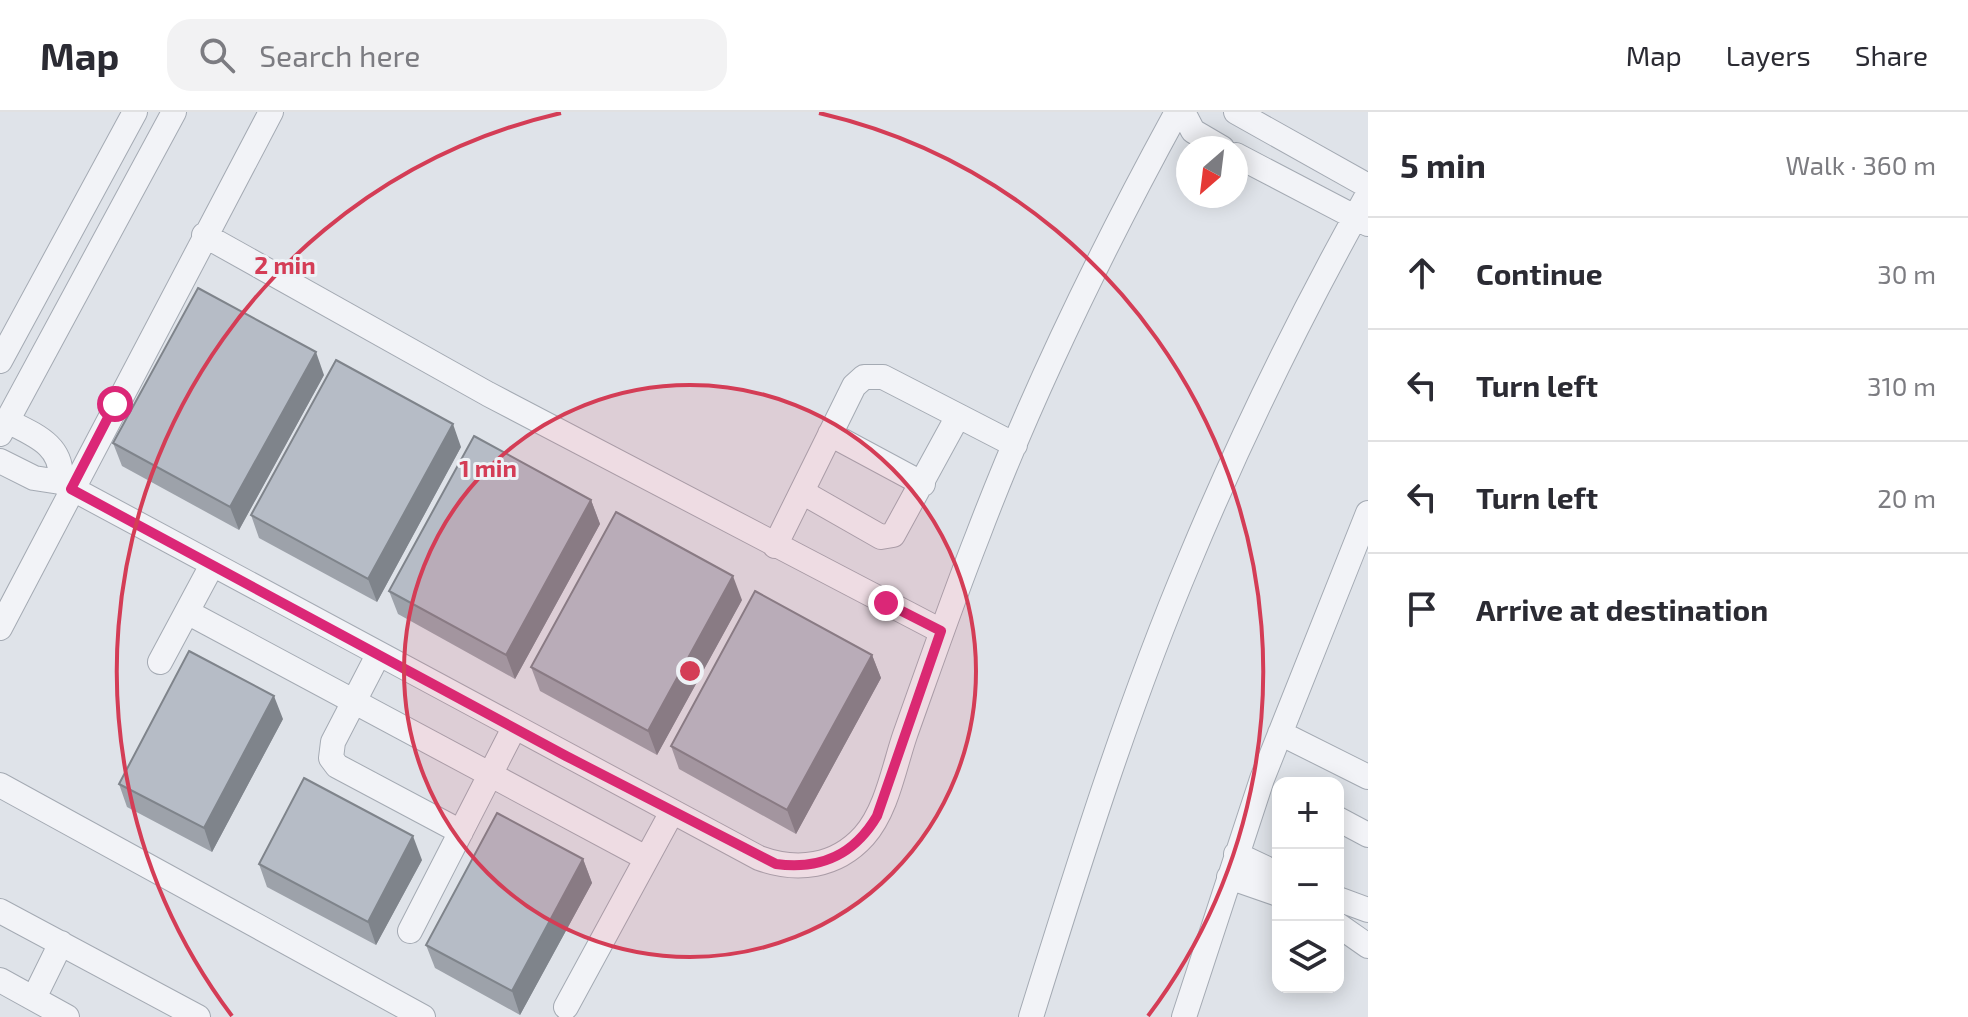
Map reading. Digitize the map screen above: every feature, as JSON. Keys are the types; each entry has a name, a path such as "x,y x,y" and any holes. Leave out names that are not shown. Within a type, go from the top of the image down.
{"street":[{"path":"0,361 135,112"},
{"path":"65,486 61,466 50,445 4,428 174,112"},
{"path":"0,628 65,486 271,112"},
{"path":"0,461 34,478 65,486 672,812 776,864 811,866 843,855 867,833 877,816 941,631 1015,445 1103,254 1180,112 1193,131 1202,136"},
{"path":"1236,112 1368,186"},
{"path":"1248,161 1362,221"},
{"path":"1031,1017 1119,748 1189,561 1252,418 1362,221 1368,194"},
{"path":"204,235 488,394 941,631"},
{"path":"775,546 854,386 870,375 883,377 1015,445"},
{"path":"802,492 887,538 898,532 958,416"},
{"path":"830,434 923,484"},
{"path":"1184,1017 1233,866 1270,783 1280,733 1368,513"},
{"path":"160,662 212,565"},
{"path":"187,612 646,858"},
{"path":"378,655 330,747 333,763 461,832"},
{"path":"410,931 514,728"},
{"path":"1280,733 1368,777"},
{"path":"0,785 423,1017"},
{"path":"566,1007 672,812"},
{"path":"1344,822 1368,835"},
{"path":"1233,866 1272,873"},
{"path":"1233,866 1272,890"},
{"path":"1344,901 1368,910"},
{"path":"0,911 198,1017"},
{"path":"1344,929 1368,946"},
{"path":"34,998 61,943"},
{"path":"0,980 67,1017"}],"building":[{"path":"198,288 316,352 230,507 113,443"},
{"path":"336,360 453,424 368,579 251,515"},
{"path":"474,436 591,500 506,655 389,591"},
{"path":"616,512 733,576 648,731 531,667"},
{"path":"755,591 872,655 787,810 671,746"},
{"path":"189,651 274,696 204,828 119,784"},
{"path":"304,778 413,836 368,922 259,864"},
{"path":"497,813 583,859 512,991 426,945"}],"route":[{"path":"115,404 71,489 566,756 759,858 776,864 811,866 843,855 867,833 877,816 941,631 886,603"}]}
